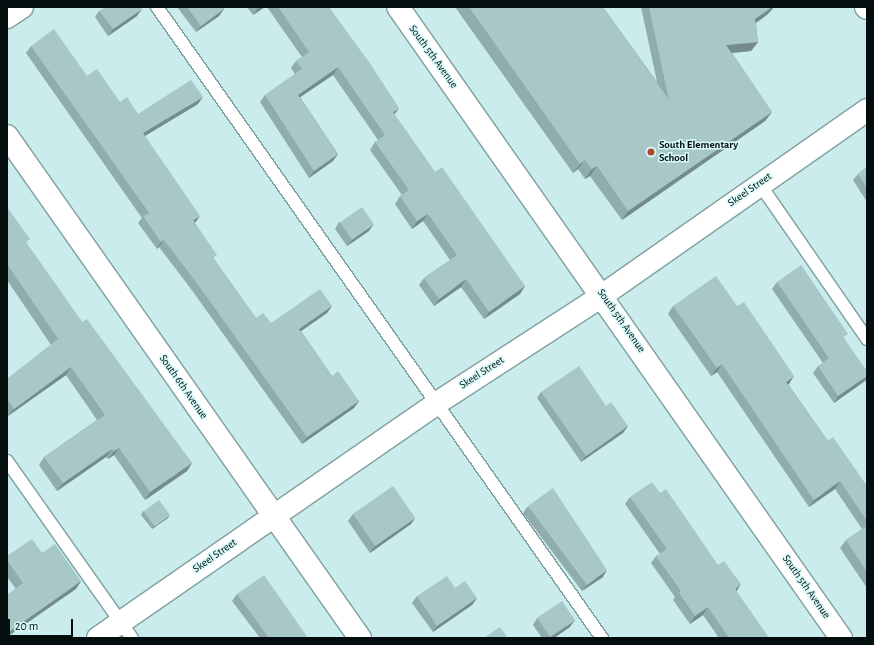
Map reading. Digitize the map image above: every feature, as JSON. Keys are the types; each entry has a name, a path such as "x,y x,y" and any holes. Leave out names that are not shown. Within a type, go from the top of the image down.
{"street":[{"path":"7,17 22,7"},
{"name":"South 5th Avenue","path":"398,7 603,295 841,638"},
{"name":"Skeel Street","path":"98,638 126,630 273,516 437,403 603,295 759,183 867,110"},
{"name":"South 6th Avenue","path":"7,136 360,638"}],"lane":[{"path":"157,7 602,638"},
{"path":"759,183 867,339"},
{"path":"7,460 126,630"}],"building":[{"path":"105,7 140,7 142,9 113,29 99,11"},
{"path":"187,7 222,7 224,9 201,26"},
{"path":"278,7 329,7 369,62 399,108 393,112 435,172 442,167 525,286 489,312 466,279 439,299 424,278 457,255 428,214 417,221 400,196 409,190 375,142 385,135 338,67 298,95 338,154 314,171 265,95 302,69 296,61 309,52"},
{"path":"469,7 603,7 669,100 649,7 772,7 755,19 758,42 726,45 772,112 628,211 597,166 592,169 585,160 580,164"},
{"path":"54,29 87,76 97,69 120,102 127,97 138,114 191,80 203,97 143,133 200,216 193,220 217,255 213,258 256,318 263,313 271,323 320,289 332,306 299,329 332,376 338,371 359,401 307,437 196,282 164,240 161,242 143,216 149,213 31,46"},
{"path":"867,167 867,188 858,174"},
{"path":"7,207 30,239 26,242 82,322 87,319 192,463 150,492 119,448 114,451 112,449 63,483 44,457 105,415 71,367 14,409 7,399 7,379 58,339 7,264"},
{"path":"362,207 374,224 352,240 340,222"},
{"path":"801,265 848,334 843,337 867,371 867,376 838,396 818,366 829,358 777,282"},
{"path":"716,276 737,306 744,302 794,376 786,382 828,441 833,437 867,486 867,521 840,481 814,500 722,364 717,368 673,306"},
{"path":"579,366 606,406 611,402 628,426 586,456 541,392"},
{"path":"652,482 660,493 666,489 718,565 724,561 741,584 735,589 769,638 729,638 708,607 695,616 679,593 681,591 656,556 667,549 630,497"},
{"path":"393,486 415,518 375,546 353,514"},
{"path":"553,488 607,570 587,585 528,506"},
{"path":"159,500 170,515 155,527 144,511"},
{"path":"867,526 867,572 846,540"},
{"path":"32,539 42,553 55,544 81,581 7,633 7,595 23,583 7,560 7,556"},
{"path":"264,575 308,638 269,638 237,594"},
{"path":"447,576 455,588 465,581 477,598 437,626 417,596"},
{"path":"562,601 575,620 550,637 537,618"},
{"path":"500,627 508,638 484,638"}],"place":[{"name":"South Elementary School","path":"651,152"}]}
